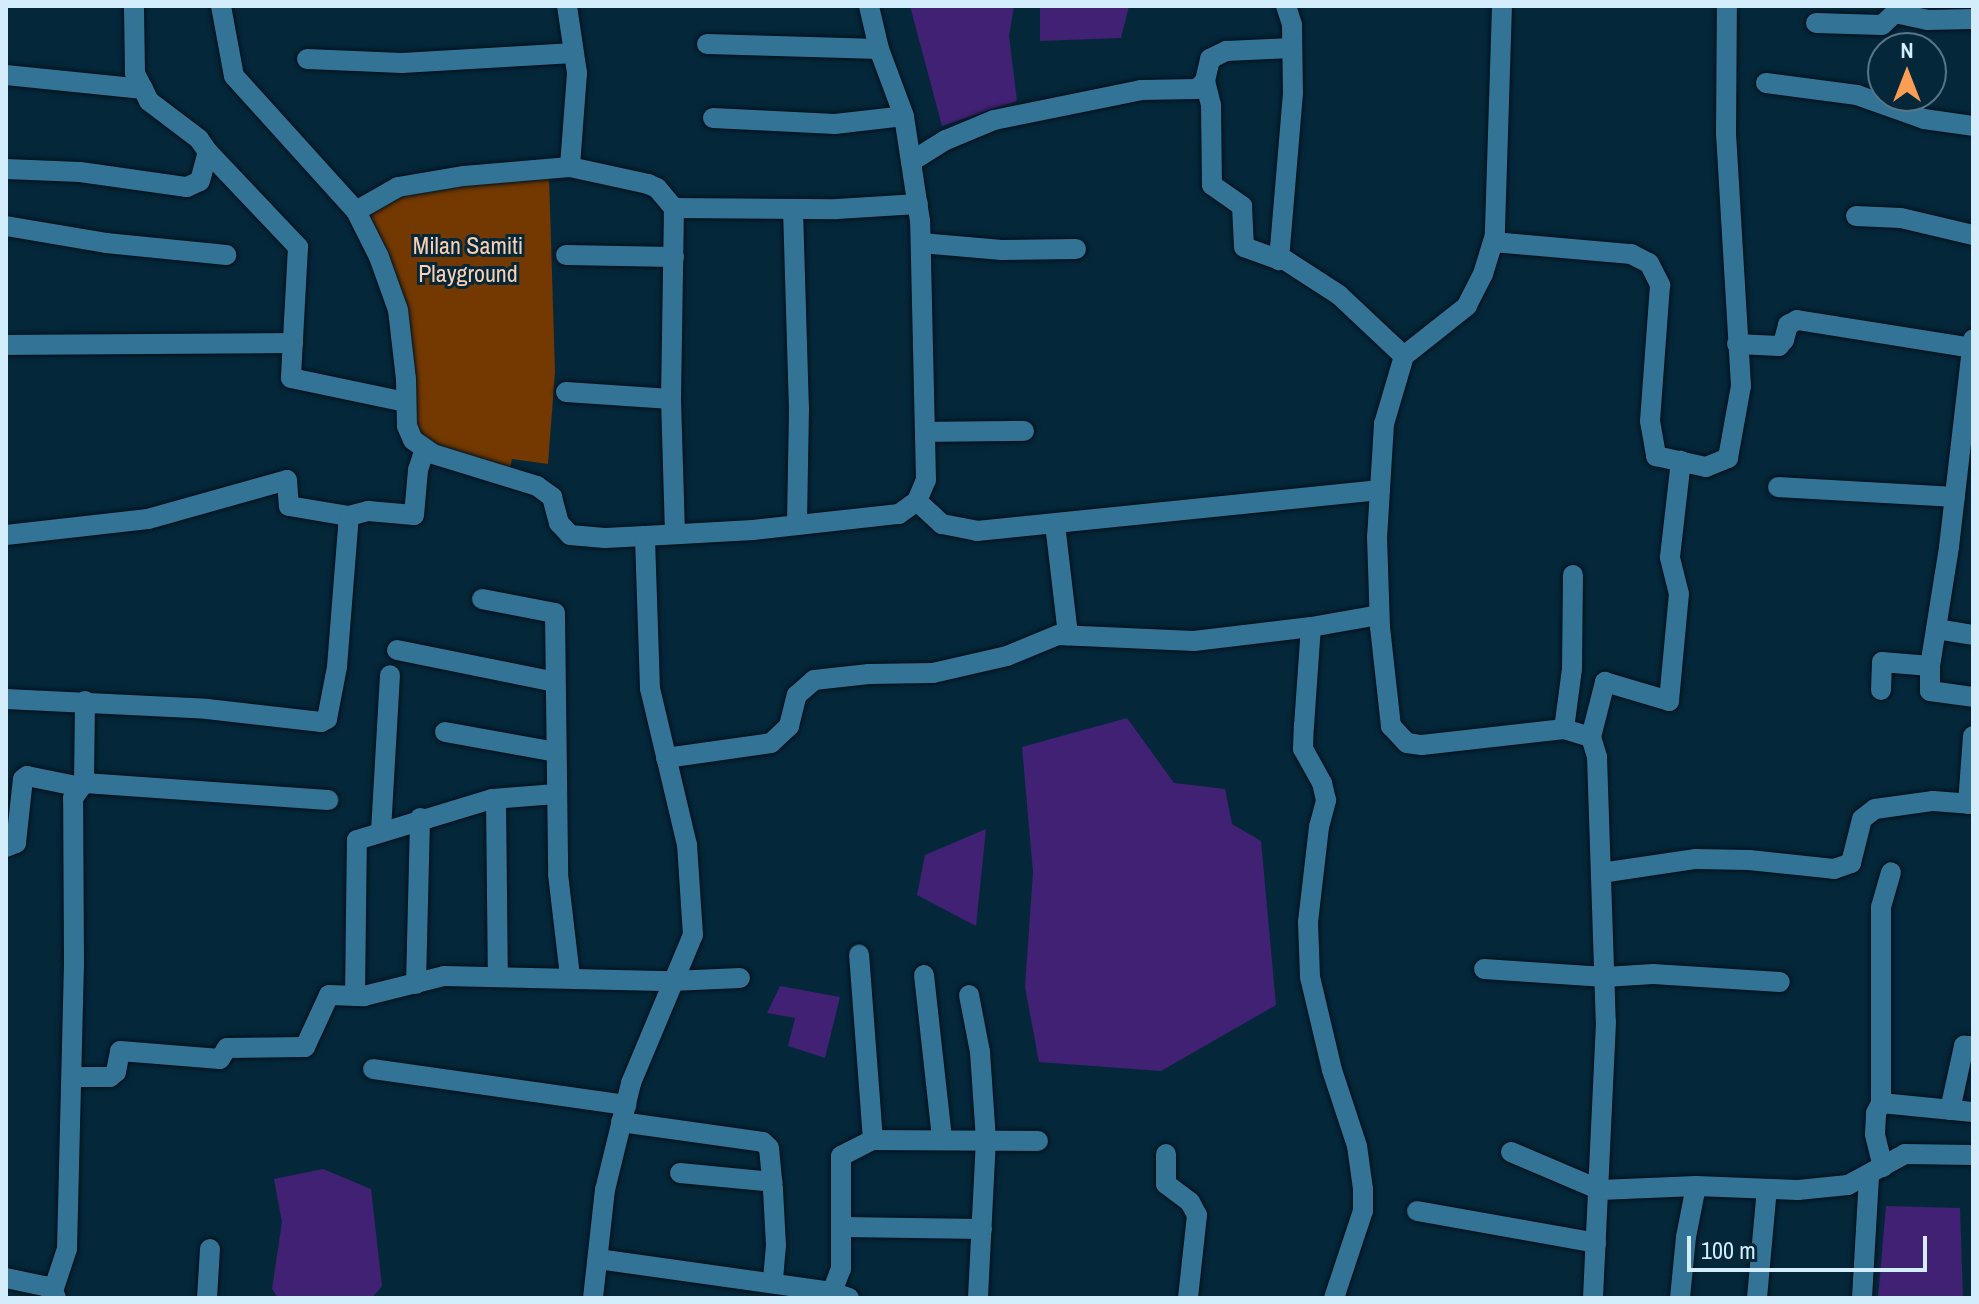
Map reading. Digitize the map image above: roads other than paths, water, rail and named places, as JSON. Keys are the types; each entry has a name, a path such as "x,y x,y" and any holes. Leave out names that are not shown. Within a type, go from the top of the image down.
{"street":[{"path":"134,6 135,73 149,101 199,139 298,247 291,378 406,402"},
{"path":"221,6 225,44 234,76 356,211 379,257 398,310 407,426 413,440 433,454 537,486 552,497 559,523 570,535 587,538 675,534 899,514 917,501 926,480 918,204 904,116 879,49 869,6"},
{"path":"567,6 577,73 570,167"},
{"path":"1279,260 1291,123 1292,25 1286,6"},
{"path":"1502,6 1493,242 1483,274 1467,306 1404,356 1384,424 1377,537 1379,615 1391,726 1407,743 1422,745 1564,729 1591,737"},
{"path":"1493,242 1631,254 1649,263 1660,285 1652,442 1656,456 1706,467 1728,458 1741,386 1726,134 1727,6"},
{"path":"1816,23 1882,25 1895,13 1927,20 1973,19"},
{"path":"707,44 879,49"},
{"path":"1292,48 1226,51 1210,59 1205,81 1211,105 1212,185 1242,206 1244,247 1285,260 1332,290 1404,356"},
{"path":"307,59 402,63 574,53"},
{"path":"6,75 47,82 143,89"},
{"path":"912,161 946,140 994,120 1141,90 1197,89 1205,81"},
{"path":"1766,83 1857,95 1924,119 1973,126"},
{"path":"713,118 835,124 904,116"},
{"path":"6,169 80,172 187,187 200,181 208,152"},
{"path":"356,211 398,187 464,176 570,167 657,188 674,208 671,399 675,534"},
{"path":"674,208 793,209 918,204"},
{"path":"793,209 799,408 797,524"},
{"path":"1856,216 1901,218 1973,235"},
{"path":"6,226 106,243 226,255"},
{"path":"921,243 1002,250 1076,249"},
{"path":"566,255 674,257"},
{"path":"1737,344 1779,346 1788,325 1797,320 1972,344 1969,416 1930,666 1930,691 1973,697"},
{"path":"6,345 293,343"},
{"path":"566,392 671,399"},
{"path":"926,432 1024,431"},
{"path":"6,535 148,519 287,480 289,506 349,516 368,511 414,515 418,470 425,449"},
{"path":"1593,1298 1600,1190 1605,977 1600,780 1591,737 1605,682 1669,701 1679,594 1670,557 1681,461"},
{"path":"1778,487 1955,497"},
{"path":"917,501 942,524 977,531 1380,490"},
{"path":"6,699 85,701 321,722 327,719 337,667 349,516"},
{"path":"1055,524 1068,635"},
{"path":"593,1298 605,1190 624,1114 672,981 693,935 687,845 650,689 645,536"},
{"path":"1564,729 1572,669 1573,575"},
{"path":"482,599 555,613 558,874 570,976"},
{"path":"666,758 771,743 789,726 797,695 814,680 869,674 933,673 1007,656 1058,635 1194,641 1311,627 1379,615"},
{"path":"1311,627 1303,749 1322,783 1326,800 1308,922 1310,977 1332,1070 1357,1146 1363,1189 1363,1211 1334,1298"},
{"path":"1936,629 1973,635"},
{"path":"397,650 555,682"},
{"path":"1881,690 1882,662 1930,666"},
{"path":"381,831 390,675"},
{"path":"6,1278 54,1294 67,1249 72,1077 73,798 82,785 85,701"},
{"path":"445,732 556,752"},
{"path":"1601,873 1696,859 1749,860 1834,869 1851,863 1862,819 1875,809 1933,801 1971,804 1973,736"},
{"path":"6,847 16,843 23,779 27,776 82,785 328,800"},
{"path":"355,996 356,848 362,836 496,799 556,794"},
{"path":"496,799 498,976"},
{"path":"416,984 420,818"},
{"path":"1862,1298 1876,1171 1876,1113 1881,1103 1881,907 1891,872"},
{"path":"859,955 873,1140"},
{"path":"1484,969 1605,977 1653,974 1780,982"},
{"path":"924,975 942,1139"},
{"path":"72,1077 110,1077 116,1072 120,1051 220,1059 227,1048 305,1047 329,995 355,996 444,976 570,976 672,981 740,978"},
{"path":"969,995 980,1052 986,1139 978,1298"},
{"path":"1950,1110 1964,1046 1973,1046"},
{"path":"373,1069 763,1142 769,1148 773,1182 776,1245 773,1283"},
{"path":"1881,1103 1973,1112"},
{"path":"598,1259 773,1283 837,1296 841,1269 841,1156 873,1140 1038,1141"},
{"path":"1511,1152 1600,1190 1848,1185 1905,1154 1973,1155"},
{"path":"1166,1154 1166,1184 1190,1202 1197,1215 1188,1298"},
{"path":"680,1173 773,1182"},
{"path":"1680,1298 1686,1237 1696,1186"},
{"path":"1757,1298 1767,1189"},
{"path":"1417,1211 1596,1243"},
{"path":"842,1227 982,1229"},
{"path":"207,1298 210,1249"}],"park label":[{"name":"Milan Samiti Playground","path":"468,260"}]}
